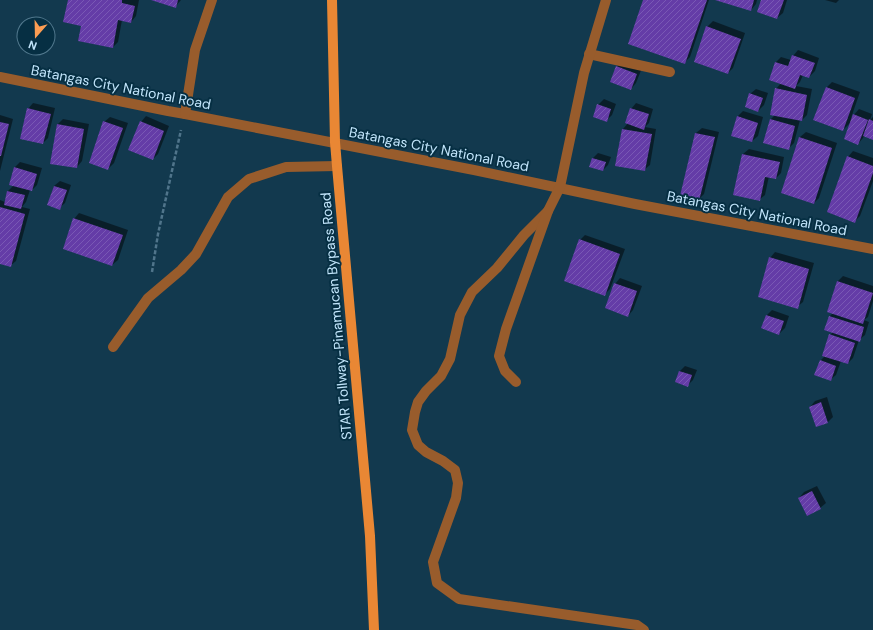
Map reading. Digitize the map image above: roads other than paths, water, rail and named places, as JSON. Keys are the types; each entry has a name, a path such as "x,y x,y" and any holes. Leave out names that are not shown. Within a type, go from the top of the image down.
{"main road":[{"name":"STAR Tollway-Pinamucan Bypass Road","path":"332,0 335,142 370,536 374,630"}],"street":[{"path":"185,114 195,50 212,0"},
{"path":"516,382 505,371 499,356 506,330 548,211 560,188 584,73 606,0"},
{"path":"589,54 670,72"},
{"name":"Batangas City National Road","path":"0,77 168,111 335,142 635,204 873,249"},
{"path":"113,347 148,298 181,270 196,254 228,197 249,179 286,167 337,166"},
{"path":"548,211 524,235 497,268 472,292 460,315 450,359 441,376 426,391 418,402 415,412 412,430 418,445 426,452 443,461 455,470 458,483 456,498 433,562 437,583 459,599 637,624 644,630"}]}
